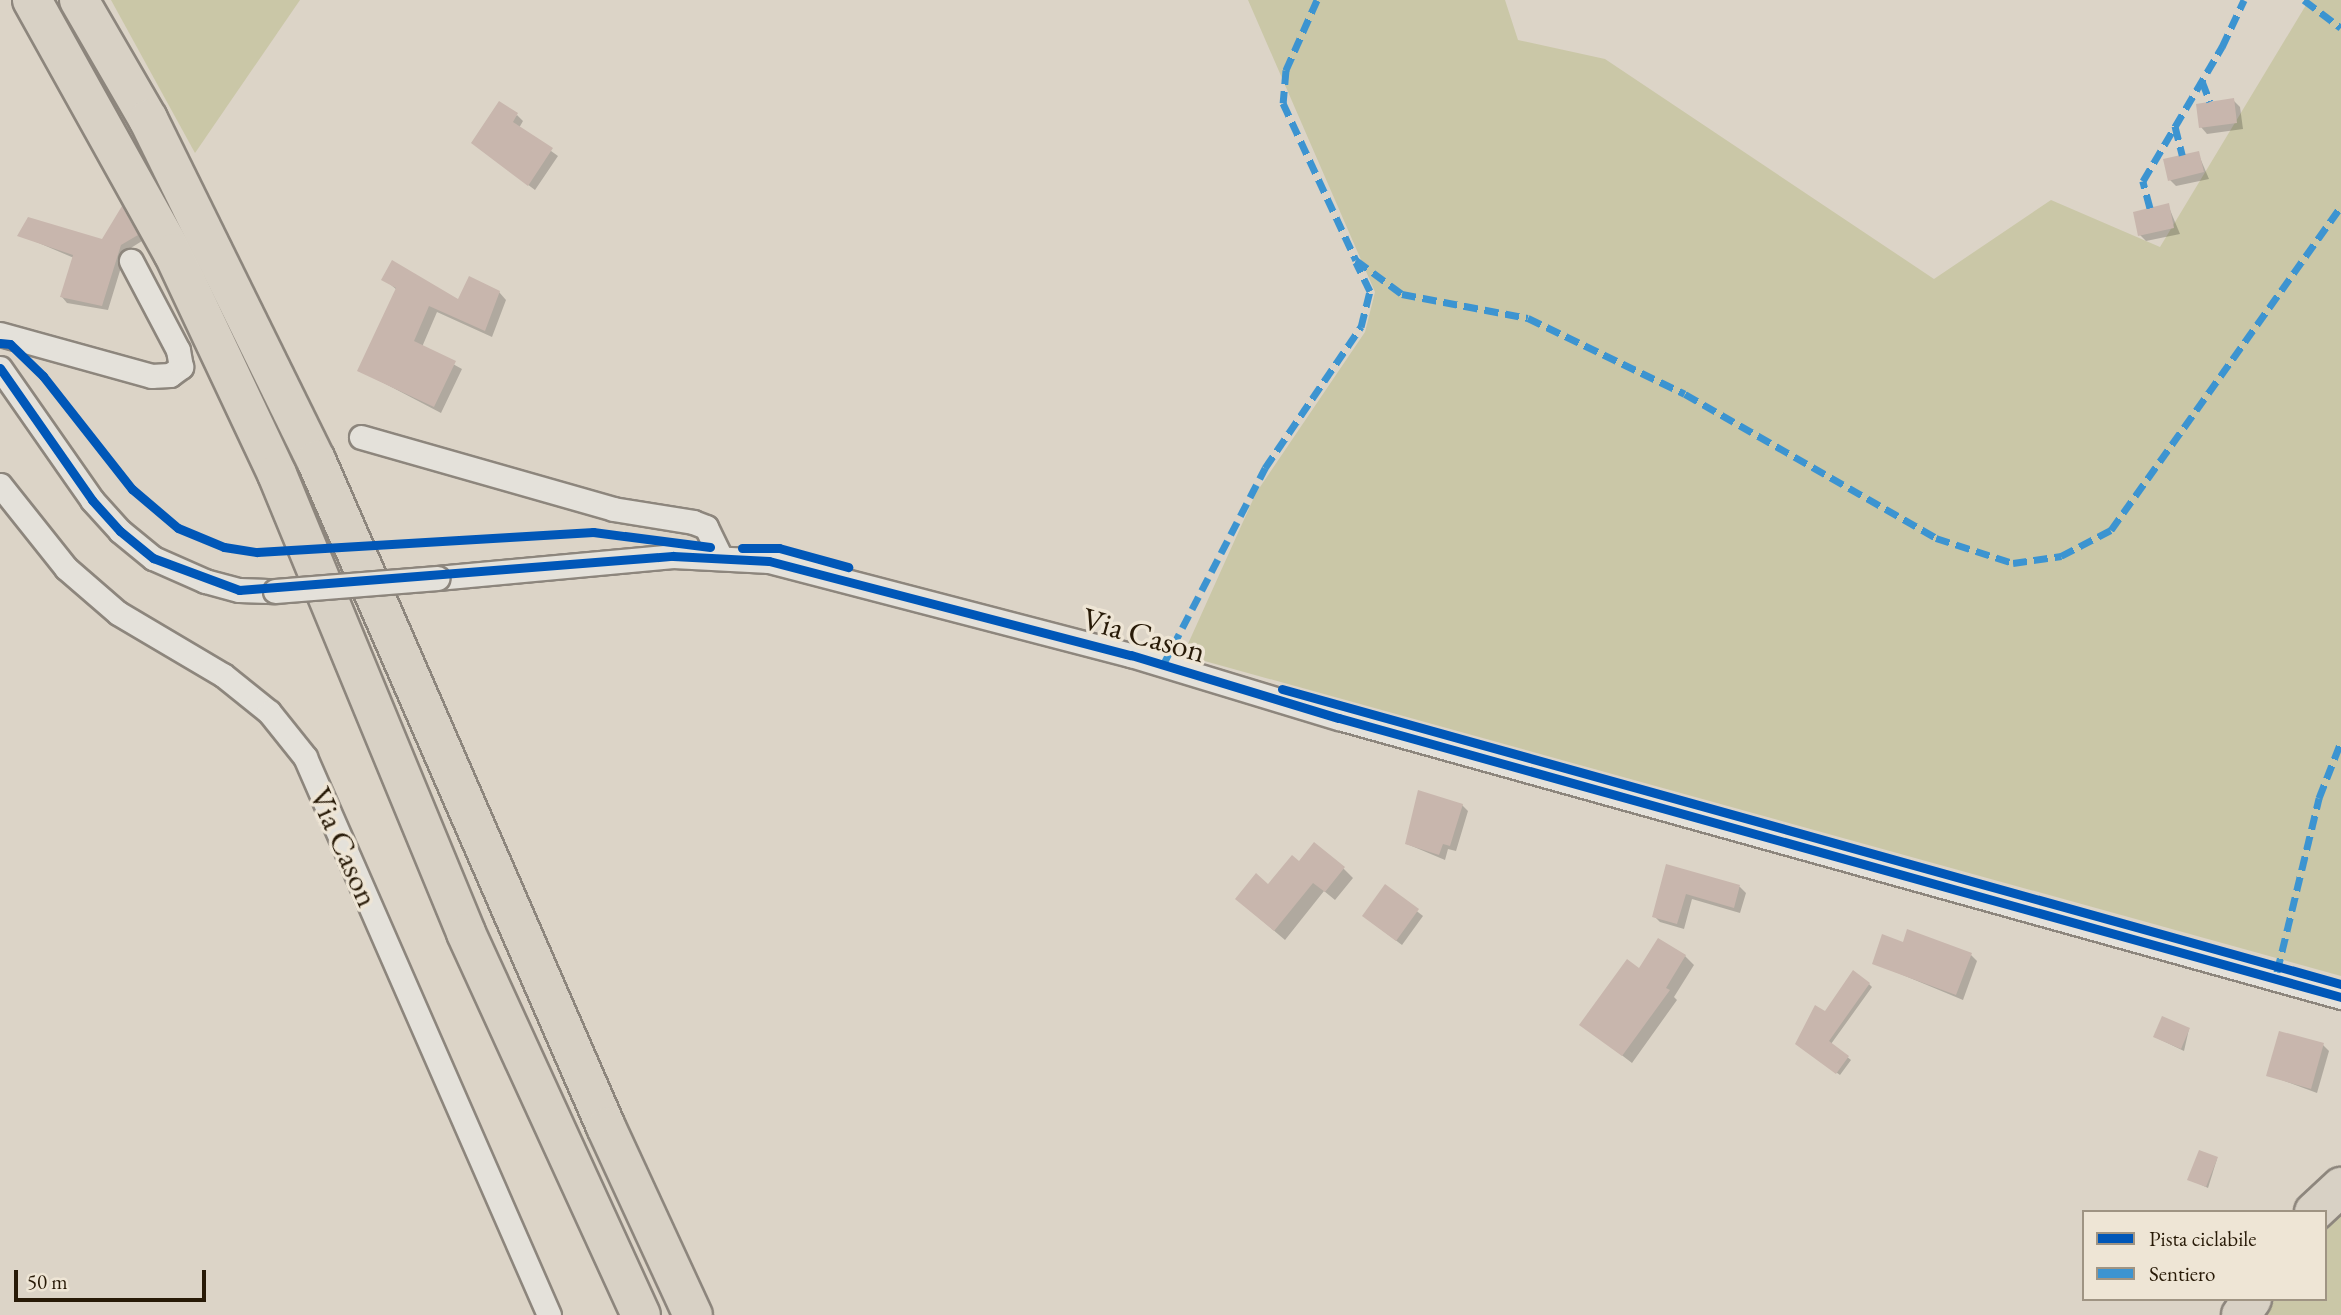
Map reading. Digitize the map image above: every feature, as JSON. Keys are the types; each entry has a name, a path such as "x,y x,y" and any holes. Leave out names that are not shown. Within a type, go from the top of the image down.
{"highway":[{"path":"32,0 173,253 261,439 466,933 641,1315"},
{"path":"79,0 154,131 316,460 606,1128 693,1315"},
{"path":"2316,1210 2341,1187"}],"street":[{"path":"0,334 151,376 170,375 181,367 178,350 131,261"},
{"name":"Via Cason","path":"0,368 92,500 128,538 153,558 205,581 239,590 275,591 673,556 720,556 769,561 837,576 1131,655 1339,718 2341,997"},
{"path":"361,437 613,509 693,522 706,527 720,556"},
{"name":"Via Cason","path":"0,485 66,568 118,613 232,682 269,712 304,757 549,1315"}],"shaded area":[{"path":"111,0 300,0 195,153"},
{"path":"1248,0 1505,0 1518,40 1605,59 1934,279 2051,200 2160,247 2309,0 2341,0 2341,976 1183,655 1256,493 1365,332 1375,292"},
{"path":"2341,1201 2341,1315 2255,1315 2265,1301 2327,1301 2327,1216"}],"building":[{"path":"2234,98 2237,123 2199,128 2196,104"},
{"path":"499,101 518,113 513,122 553,148 528,186 471,143"},
{"path":"2199,151 2204,172 2168,181 2163,159"},
{"path":"2169,203 2174,228 2138,236 2133,212"},
{"path":"122,206 138,235 121,245 102,306 60,297 73,255 17,236 28,217 102,239"},
{"path":"392,260 458,299 469,276 500,291 485,331 429,306 414,341 456,361 434,407 357,371 396,288 381,280"},
{"path":"1418,790 1463,804 1450,846 1443,844 1439,855 1405,844"},
{"path":"1314,842 1345,867 1325,892 1313,883 1274,931 1235,899 1256,873 1268,884 1292,855 1299,861"},
{"path":"1666,864 1740,885 1734,908 1686,894 1677,924 1652,917"},
{"path":"1385,884 1419,909 1396,941 1362,916"},
{"path":"1907,929 1972,953 1956,995 1872,964 1882,934 1903,942"},
{"path":"1658,938 1686,955 1666,988 1670,990 1622,1056 1579,1025 1627,959 1639,968"},
{"path":"1853,970 1870,983 1829,1041 1849,1056 1836,1074 1795,1044 1815,1005 1825,1011"},
{"path":"2162,1016 2190,1028 2181,1049 2153,1037"},
{"path":"2279,1031 2324,1043 2311,1089 2266,1076"},
{"path":"2199,1150 2218,1157 2206,1187 2187,1180"}],"marked path":[{"path":"1317,0 1286,70 1283,103 1356,260 1402,294 1528,318 1685,394 1936,538 2013,563 2061,556 2111,530 2341,206"},
{"path":"2150,208 2143,181 2222,47 2244,0"},
{"path":"2304,0 2341,28"},
{"path":"2202,81 2210,102"},
{"path":"2175,126 2182,155"},
{"path":"1163,665 1265,468 1361,327 1370,291 1356,262"},
{"path":"2277,972 2319,798 2341,742"}],"cycle path":[{"path":"0,343 10,344 43,376 132,489 178,528 224,547 257,552 593,532 710,547"},
{"path":"0,368 92,500 120,531 153,558 239,590 673,556 769,561 1131,655 1339,718 2341,997"},
{"path":"742,548 779,548 848,567"},
{"path":"1282,689 2341,984"}]}
